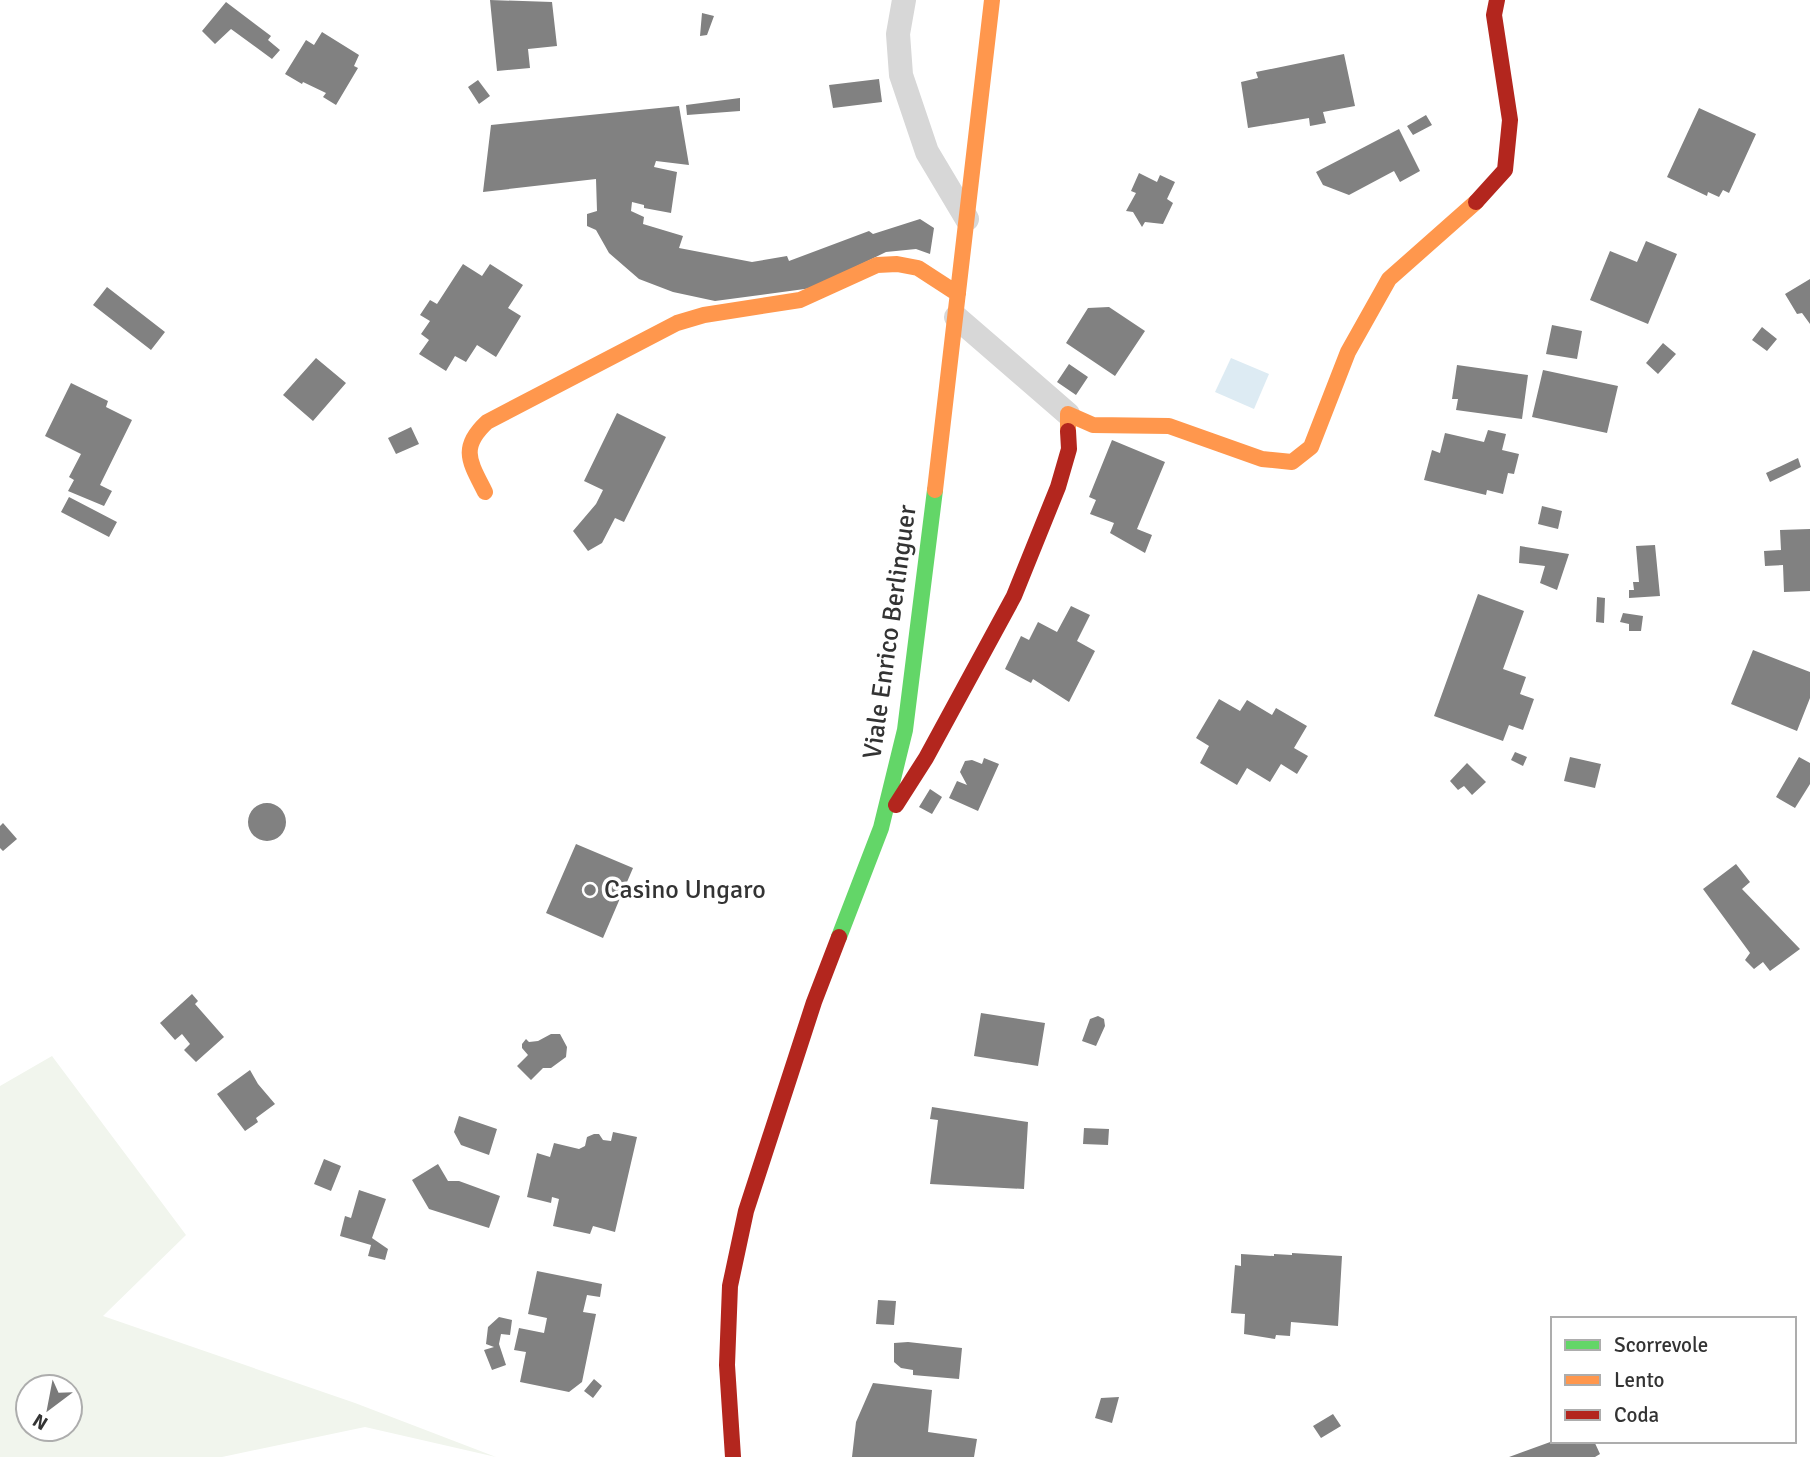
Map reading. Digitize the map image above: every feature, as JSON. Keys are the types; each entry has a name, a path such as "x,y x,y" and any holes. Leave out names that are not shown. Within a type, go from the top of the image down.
{"street":[{"path":"904,0 898,34 901,75 927,152 967,219"},
{"name":"Viale Enrico Berlinguer","path":"733,1457 727,1365 730,1286 746,1211 814,1002 881,828 905,730 992,0"},
{"path":"485,492 469,458 469,444 474,433 487,422 677,323 704,315 800,300 877,265 897,264 918,268 1068,414 1093,425 1169,426 1262,459 1292,463 1311,447 1348,352 1389,279 1487,192 1505,170 1510,120 1494,15 1497,0"},
{"path":"881,828 926,758 1014,596 1058,487 1069,450 1068,414"}],"shaded area":[{"path":"1231,358 1269,374 1254,409 1215,392"},
{"path":"52,1056 186,1235 103,1316 355,1403 496,1457 365,1427 222,1457 0,1457 0,1086"}],"building":[{"path":"490,0 552,2 557,46 528,49 530,68 497,71"},
{"path":"226,2 271,36 268,40 280,50 272,59 231,29 215,44 202,31"},
{"path":"702,13 714,16 707,35 700,36"},
{"path":"322,32 359,55 354,66 358,68 336,105 323,97 326,93 285,74 306,40 314,45"},
{"path":"1344,54 1355,106 1323,112 1326,123 1310,126 1309,118 1248,128 1241,82 1258,78 1256,72"},
{"path":"879,79 882,102 833,108 829,85"},
{"path":"478,80 490,96 479,104 468,87"},
{"path":"740,98 740,111 687,115 686,105"},
{"path":"679,106 689,165 656,161 654,167 677,172 671,213 644,208 644,205 632,202 631,211 644,217 643,224 683,236 679,248 752,262 787,256 789,261 869,231 873,234 920,219 934,228 930,254 916,249 886,252 812,288 715,301 673,292 639,279 609,253 596,230 587,226 587,214 597,211 596,179 483,192 491,125"},
{"path":"1699,108 1756,134 1729,193 1723,190 1719,197 1708,192 1707,196 1667,177"},
{"path":"1426,115 1432,125 1413,135 1407,126"},
{"path":"1399,129 1420,171 1400,182 1394,171 1349,195 1323,185 1316,172"},
{"path":"1139,173 1157,182 1160,175 1175,182 1167,199 1173,203 1163,224 1145,222 1142,227 1133,212 1126,211 1136,193 1131,191"},
{"path":"1646,241 1677,254 1648,324 1590,300 1610,251 1637,262"},
{"path":"463,264 482,276 490,264 523,285 508,308 521,316 496,357 477,345 466,362 455,356 446,371 419,354 429,340 421,334 430,321 420,315 430,300 437,304"},
{"path":"1810,279 1810,324 1802,313 1797,314 1785,294"},
{"path":"107,287 165,332 151,350 93,305"},
{"path":"1109,307 1145,331 1115,376 1066,343 1088,308"},
{"path":"1552,325 1582,331 1577,359 1546,354"},
{"path":"1762,327 1777,339 1767,351 1752,340"},
{"path":"1663,343 1676,354 1658,374 1646,363"},
{"path":"316,358 346,383 313,421 283,395"},
{"path":"1069,364 1088,377 1076,395 1057,382"},
{"path":"1457,365 1528,375 1522,419 1456,410 1458,399 1452,399"},
{"path":"1543,370 1618,386 1607,433 1532,417"},
{"path":"71,383 108,401 106,407 132,420 100,485 112,491 104,506 68,491 74,480 69,477 81,454 45,436"},
{"path":"617,413 666,437 624,522 615,518 602,543 588,551 573,531 596,504 603,490 584,481"},
{"path":"411,427 419,444 396,454 388,438"},
{"path":"1488,430 1506,434 1502,450 1519,454 1514,474 1508,473 1503,494 1487,490 1486,495 1424,480 1432,450 1440,453 1445,433 1484,442"},
{"path":"1112,440 1165,462 1137,529 1152,535 1145,553 1110,533 1114,523 1090,514 1096,500 1089,497"},
{"path":"1798,458 1801,467 1770,482 1766,473"},
{"path":"69,497 117,522 109,537 61,512"},
{"path":"1542,506 1562,511 1558,529 1538,524"},
{"path":"1810,529 1810,591 1784,592 1783,565 1765,566 1764,551 1781,550 1780,530"},
{"path":"1655,545 1660,596 1629,598 1629,590 1634,590 1633,582 1639,582 1636,546"},
{"path":"1520,546 1569,554 1557,590 1540,583 1545,566 1519,563"},
{"path":"1478,594 1524,611 1503,669 1526,677 1520,694 1534,699 1523,730 1509,725 1503,741 1434,716"},
{"path":"1597,597 1605,598 1604,623 1596,622"},
{"path":"1071,606 1090,615 1077,641 1095,651 1069,702 1033,679 1031,683 1005,669 1021,636 1029,640 1038,622 1057,632"},
{"path":"1623,613 1643,616 1641,631 1629,631 1629,624 1620,622"},
{"path":"1753,650 1810,672 1810,698 1797,731 1731,704"},
{"path":"1219,699 1240,711 1247,700 1272,715 1276,708 1307,726 1294,748 1308,756 1297,774 1281,764 1270,782 1247,768 1237,785 1200,763 1209,746 1196,738"},
{"path":"1515,752 1527,757 1523,766 1511,760"},
{"path":"1570,757 1601,764 1595,788 1564,781"},
{"path":"1799,757 1810,763 1810,784 1795,808 1776,797"},
{"path":"984,758 999,764 978,811 949,798 957,781 967,785 960,772 965,761 972,760 982,764"},
{"path":"1467,763 1486,782 1472,795 1464,786 1458,790 1450,781"},
{"path":"930,789 942,797 932,814 919,807"},
{"path":"267,803 281,808 286,822 281,836 267,841 253,836 248,822 253,808"},
{"path":"3,823 17,839 3,851 0,848 0,826"},
{"name":"Casino Ungaro","path":"576,844 633,868 603,938 546,913"},
{"path":"1736,864 1750,882 1742,889 1800,949 1770,971 1763,962 1754,969 1745,960 1750,953 1703,889"},
{"path":"192,994 198,1001 195,1004 224,1037 196,1062 184,1050 190,1044 182,1034 175,1040 160,1023"},
{"path":"981,1013 1045,1023 1038,1066 974,1056"},
{"path":"1098,1016 1104,1019 1105,1026 1096,1046 1082,1041 1090,1019"},
{"path":"551,1034 560,1034 567,1047 566,1057 551,1068 543,1068 531,1080 517,1066 528,1055 522,1044 526,1039 529,1042 538,1041"},
{"path":"250,1070 275,1104 256,1118 258,1122 245,1131 217,1094"},
{"path":"932,1107 1028,1122 1024,1189 930,1184 938,1120 930,1119"},
{"path":"459,1116 497,1129 489,1155 461,1145 454,1132"},
{"path":"1084,1128 1109,1129 1108,1145 1083,1144"},
{"path":"613,1132 637,1137 615,1232 593,1226 590,1234 553,1226 559,1199 552,1197 551,1203 527,1197 537,1153 550,1157 554,1143 579,1149 585,1146 587,1137 594,1134 599,1134 603,1140 611,1141"},
{"path":"324,1159 341,1166 331,1191 314,1184"},
{"path":"438,1164 448,1181 459,1181 500,1196 489,1228 429,1209 412,1180"},
{"path":"359,1190 386,1199 372,1238 388,1249 385,1260 368,1256 371,1245 340,1236 345,1216 351,1218"},
{"path":"1292,1253 1342,1256 1338,1326 1291,1322 1290,1336 1276,1335 1275,1339 1244,1334 1245,1314 1231,1313 1235,1265 1241,1266 1241,1254 1274,1256"},
{"path":"537,1271 602,1284 600,1297 587,1295 583,1312 596,1314 582,1382 569,1392 520,1382 526,1352 514,1350 519,1328 544,1333 547,1318 528,1314"},
{"path":"878,1300 896,1301 894,1325 876,1324"},
{"path":"499,1317 512,1320 510,1335 501,1334 499,1344 506,1365 492,1370 484,1350 494,1347 486,1344 488,1327"},
{"path":"894,1343 962,1348 959,1379 913,1375 913,1370 901,1368 894,1362"},
{"path":"594,1379 602,1386 593,1398 584,1391"},
{"path":"873,1383 932,1390 928,1432 977,1439 974,1457 852,1457 856,1422"},
{"path":"1119,1397 1112,1423 1095,1418 1101,1398"},
{"path":"1333,1414 1341,1426 1321,1438 1313,1426"},
{"path":"1551,1442 1595,1443 1600,1454 1595,1457 1509,1457"}],"traffic: fast":[{"path":"839,937 881,828 905,730 935,490"}],"traffic: slow":[{"path":"935,490 992,0"},
{"path":"1068,431 1068,414 1093,425 1169,426 1262,459 1292,462 1311,447 1348,352 1389,279 1476,202"},
{"path":"485,492 472,464 470,448 478,431 487,422 677,323 704,315 800,300 877,265 897,264 918,268 958,294"}],"traffic: jam":[{"path":"1476,202 1505,170 1510,120 1494,15 1497,0"},
{"path":"896,805 926,758 1014,596 1058,487 1069,449 1068,431"},
{"path":"733,1457 727,1365 730,1286 746,1211 814,1002 839,937"}],"place":[{"name":"Casino Ungaro","path":"590,890"}]}
